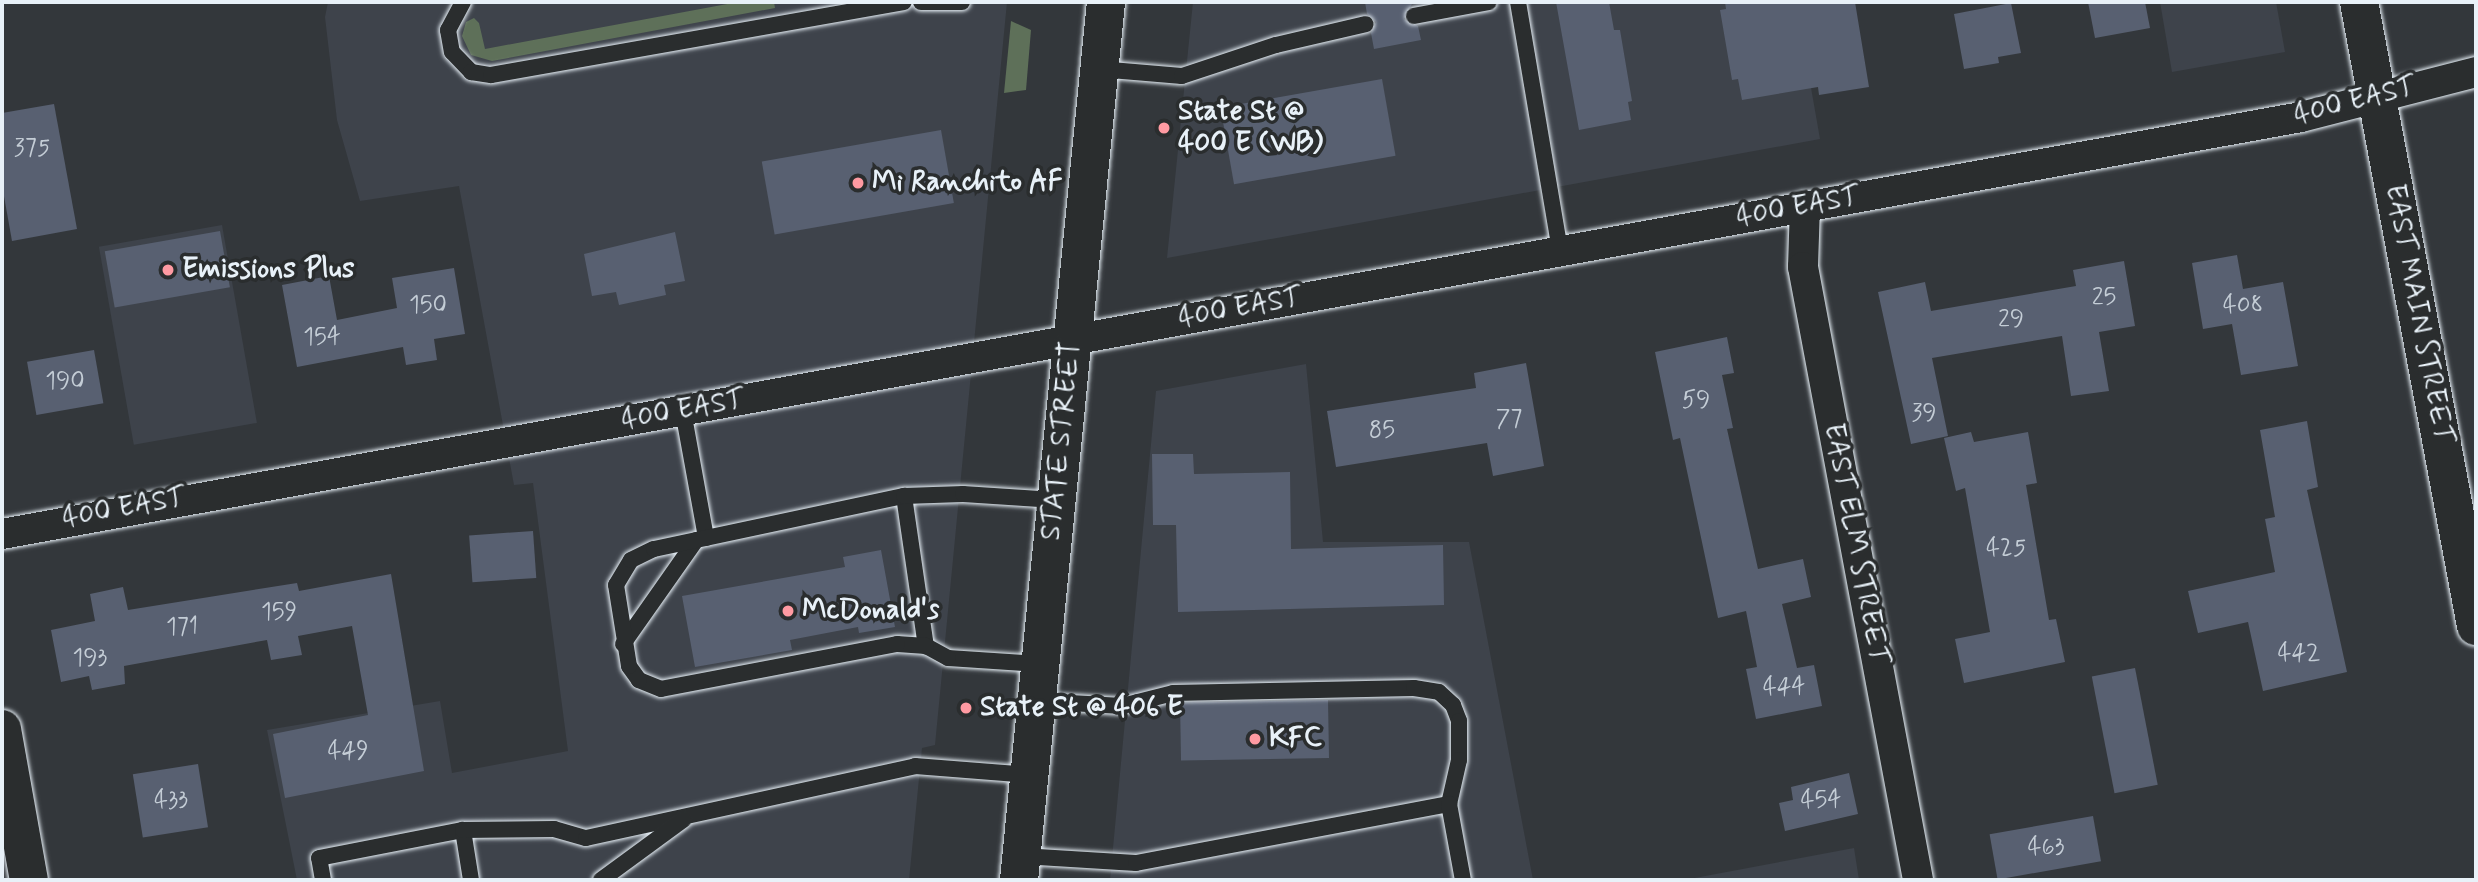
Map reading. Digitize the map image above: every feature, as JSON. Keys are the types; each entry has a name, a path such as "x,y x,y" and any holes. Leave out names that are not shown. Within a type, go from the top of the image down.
{"main road":[{"name":"STATE STREET","path":"1020,868 1106,2"},
{"name":"EAST MAIN STREET","path":"2359,2 2476,626"},
{"path":"2,729 29,880"}],"street":[{"name":"400 EAST","path":"2,534 2301,117 2476,72"},
{"name":"EAST ELM STREET","path":"1805,206 1804,267 1918,880"}],"lane":[{"path":"463,2 448,30 452,52 471,72 491,75 904,2"},
{"path":"921,2 962,2"},
{"path":"1414,16 1489,2"},
{"path":"1518,2 1560,251"},
{"path":"1099,69 1182,76 1276,45 1366,24"},
{"path":"623,644 701,539 683,411"},
{"path":"1055,500 964,494 904,496 642,553 623,568 616,586 623,644 629,666 639,680 661,689 897,645 926,646 948,657 1122,706 1173,693 1414,688 1439,692 1453,705 1460,721 1459,760 1449,804 1463,880"},
{"path":"904,496 926,646"},
{"path":"323,880 319,858 463,830 554,829 586,838 915,766 1030,775"},
{"path":"1020,868 1136,863 1449,804"},
{"path":"601,880 688,816"},
{"path":"463,830 471,880"}],"shaded area":[{"path":"328,2 1007,2 935,745 922,748 909,880 297,880 267,730 440,701 452,773 568,751 533,483 514,485 459,186 360,201 337,120 325,17"},
{"path":"1193,2 1796,2 1820,139 1167,258"},
{"path":"2160,2 2276,2 2285,52 2172,72"},
{"path":"222,225 257,423 134,445 99,247"},
{"path":"1306,364 1323,542 1469,542 1533,880 1110,880 1156,391"},
{"path":"1854,848 1859,880 1684,880"}],"green space":[{"path":"738,2 774,2 775,8 492,61 471,55 462,36 466,22 474,18 479,23 485,49"},
{"path":"1011,21 1031,30 1026,90 1004,93"}],"building":[{"path":"1365,2 1413,2 1404,19 1418,26 1421,40 1374,49 1371,33 1376,22 1367,14"},
{"path":"1556,2 1609,2 1614,30 1620,30 1632,101 1628,102 1631,120 1579,130"},
{"path":"1725,2 1855,2 1869,87 1819,95 1818,87 1742,100 1738,79 1732,80 1720,10 1726,9"},
{"path":"2088,2 2145,2 2150,28 2095,38"},
{"path":"2011,3 2021,53 1998,57 1999,63 1964,69 1954,14"},
{"path":"1382,79 1396,156 1234,184 1220,107"},
{"path":"54,104 77,229 12,241 2,185 2,113"},
{"name":"Mi Ranchito AF","path":"941,130 954,203 775,234 762,162"},
{"name":"Emissions Plus","path":"220,231 230,287 115,307 105,251"},
{"path":"675,232 685,281 664,285 666,295 619,305 616,292 592,296 584,254"},
{"path":"2237,255 2243,289 2283,282 2298,366 2241,375 2232,324 2203,329 2192,263"},
{"path":"2124,261 2135,326 2099,332 2109,391 2071,396 2062,336 1932,358 1948,436 1911,444 1878,292 1925,282 1931,311 2076,286 2073,270"},
{"path":"454,268 465,334 434,339 437,360 406,365 403,347 297,367 282,285 329,276 337,320 397,308 392,278"},
{"path":"1727,337 1734,373 1722,375 1733,428 1727,429 1758,569 1803,559 1811,597 1782,604 1797,668 1814,665 1822,706 1756,719 1746,669 1757,667 1746,611 1718,618 1680,438 1673,440 1655,352"},
{"path":"94,350 103,403 36,415 27,362"},
{"path":"1526,363 1544,466 1493,476 1487,443 1336,467 1327,411 1476,388 1474,373"},
{"path":"2307,421 2318,487 2307,490 2347,672 2263,691 2248,622 2198,633 2188,591 2275,572 2265,519 2275,517 2260,430"},
{"path":"1971,432 1974,442 2028,432 2037,483 2026,485 2049,620 2056,619 2065,662 1964,683 1955,639 1990,632 1965,488 1956,491 1944,438"},
{"path":"1152,454 1193,454 1194,474 1290,472 1291,549 1443,545 1444,605 1178,612 1176,525 1153,525"},
{"path":"533,531 536,578 472,582 469,535"},
{"name":"McDonald's","path":"881,550 895,627 859,633 858,627 790,640 792,650 695,667 682,596 845,567 843,557"},
{"path":"391,574 424,771 285,798 273,734 368,715 352,626 298,636 302,655 271,660 267,640 124,666 125,684 92,690 89,676 61,682 51,630 95,621 90,594 123,587 128,610 297,583 299,591"},
{"path":"2135,668 2158,785 2115,793 2092,676"},
{"name":"KFC","path":"1328,700 1329,758 1181,761 1180,703"},
{"path":"198,764 208,827 143,838 133,774"},
{"path":"1849,773 1858,814 1785,831 1779,803 1793,800 1791,787"},
{"path":"2093,816 2101,861 1998,880 1990,834"}],"place":[{"name":"State St @ 400 E (WB)","path":"1164,128"},
{"name":"Mi Ranchito AF","path":"858,183"},
{"name":"Emissions Plus","path":"168,270"},
{"name":"McDonald's","path":"788,611"},
{"name":"State St @ 406 E","path":"966,708"},
{"name":"KFC","path":"1255,739"}]}
